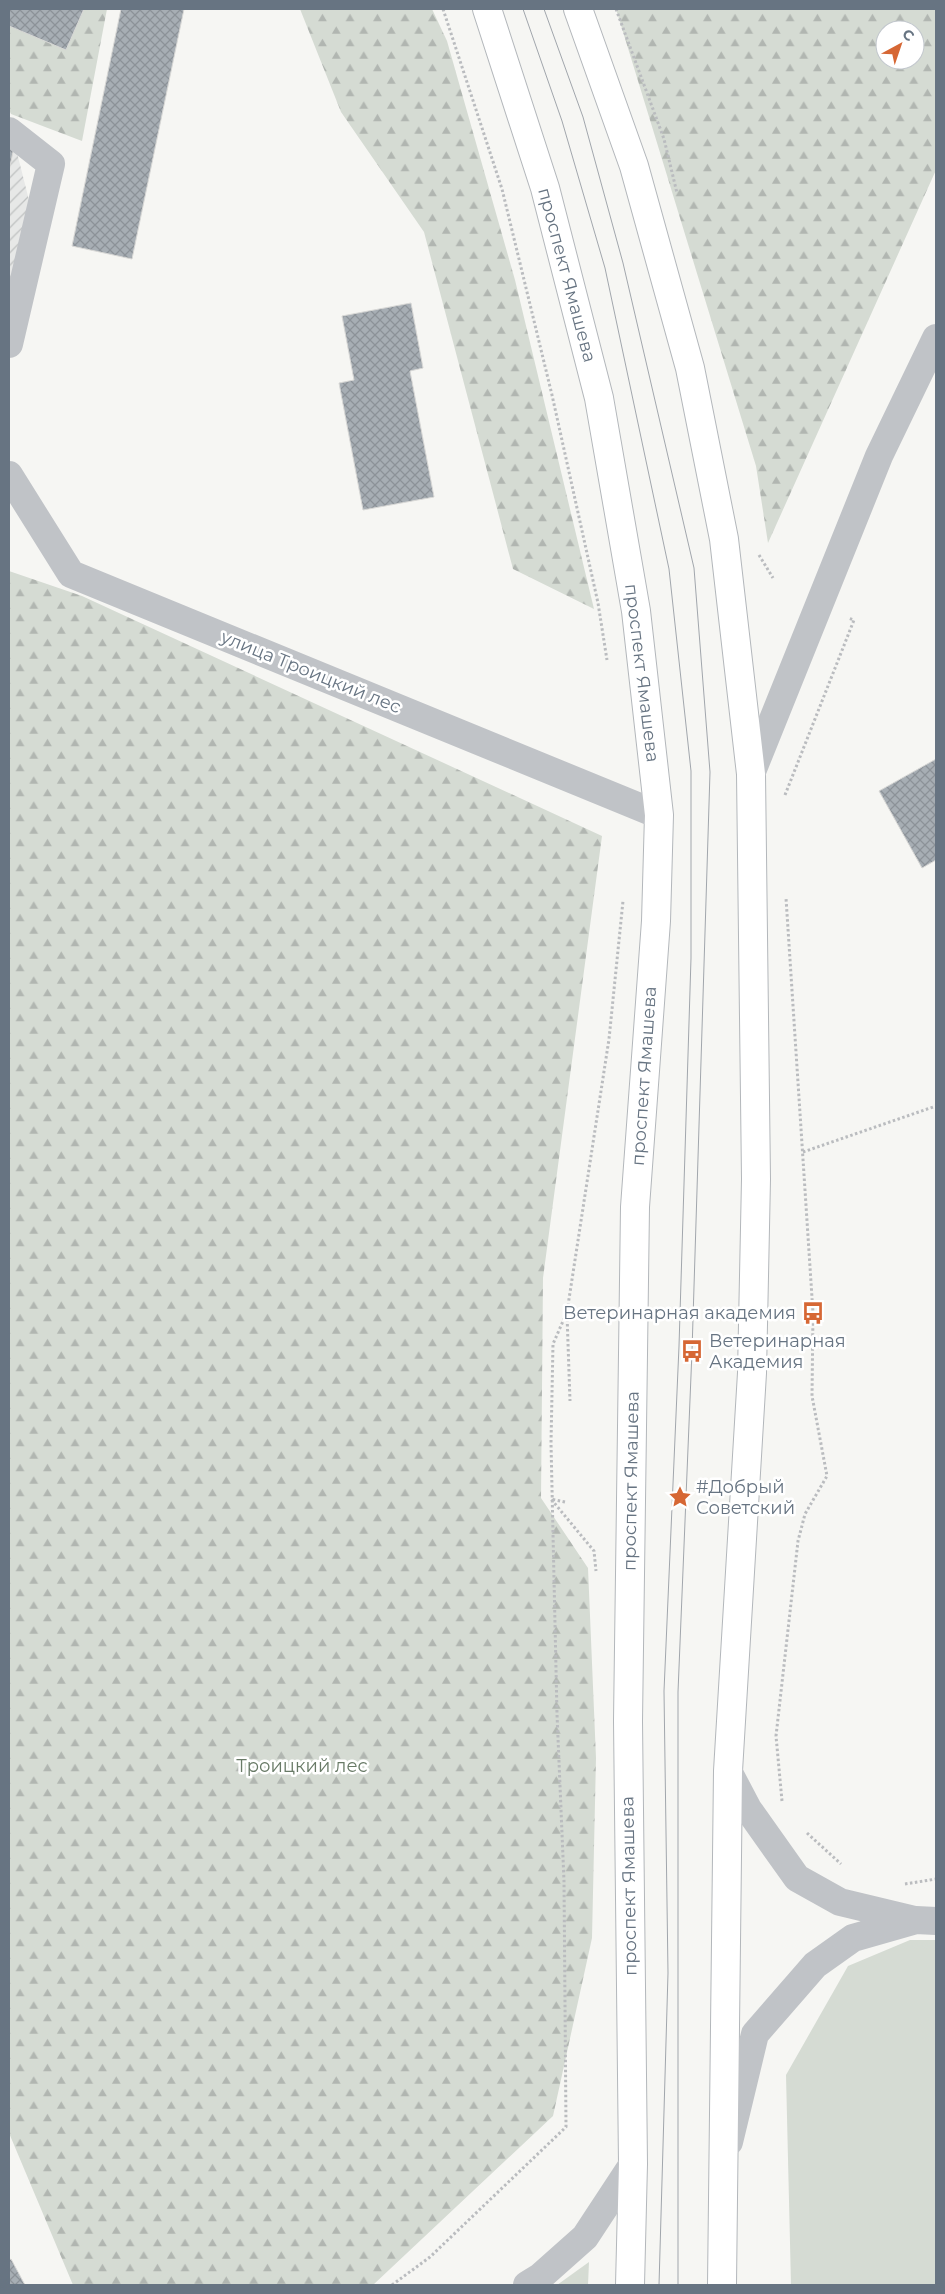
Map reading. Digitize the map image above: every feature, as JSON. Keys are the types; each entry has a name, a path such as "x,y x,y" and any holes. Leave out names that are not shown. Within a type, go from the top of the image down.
{"main road":[{"name":"проспект Ямашева","path":"487,9 545,188 599,398 636,611 659,815 656,921 635,1207 628,1721 633,2164 630,2285"},
{"path":"578,9 634,166 690,368 724,539 751,774 756,1179 752,1373 728,1771 722,2285"}],"street":[{"path":"9,131 52,164 9,344"},
{"path":"751,774 880,456 936,338"},
{"name":"улица Троицкий лес","path":"9,475 71,574 659,815"},
{"path":"728,1771 748,1810 797,1878 840,1902 926,1921"},
{"path":"724,2165 755,2034 814,1965 853,1938 926,1921"},
{"path":"527,2285 540,2277 585,2236 633,2164"}],"path":[{"path":"443,9 502,189 552,395 598,604 608,661"},
{"path":"785,800 785,790 854,620 844,616"},
{"path":"570,1401 567,1312 609,1039 624,892"},
{"path":"782,1806 776,1736 798,1541 805,1514 827,1476 812,1396 813,1313 786,897"},
{"path":"803,1152 936,1106"},
{"path":"392,2285 430,2256 566,2127 564,1881 557,1714 550,1443 553,1344 567,1312"},
{"path":"801,1828 814,1842 842,1865"},
{"path":"903,1884 936,1879"}],"shaded area":[{"path":"9,136 13,137 31,208 9,292"}],"green space":[{"path":"9,9 107,9 82,141 11,114 9,110"},
{"path":"300,9 432,9 447,41 515,280 594,609 513,569 424,232 341,112"},
{"path":"616,9 936,9 936,170 768,543 756,466"},
{"name":"Троицкий лес","path":"9,571 82,596 602,836 543,1278 541,1498 588,1568 596,1758 592,1938 553,2116 373,2285 73,2285 9,2133"},
{"path":"910,1940 936,1940 936,2285 791,2285 786,2075 848,1966"},
{"path":"589,2262 588,2285 557,2285"}],"building":[{"path":"9,9 84,9 66,50 9,26"},
{"path":"121,9 184,9 132,259 72,246"},
{"path":"9,146 14,147 9,171"},
{"path":"411,303 423,368 410,371 434,497 363,510 339,383 354,380 342,316"},
{"path":"936,759 936,860 922,868 879,791"},
{"path":"11,2259 25,2285 9,2285 9,2260"}],"tram line":[{"path":"523,9 562,121 605,268 669,569 691,771 691,958 679,1346 664,1691 668,1973 659,2285"},
{"path":"544,9 583,117 623,263 694,568 710,772 692,1351 678,1692 678,2285"}],"place":[{"name":"Ветеринарная академия","path":"813,1313"},
{"name":"Ветеринарная Академия","path":"692,1351"},
{"name":"#Добрый Советский","path":"680,1497"}]}
